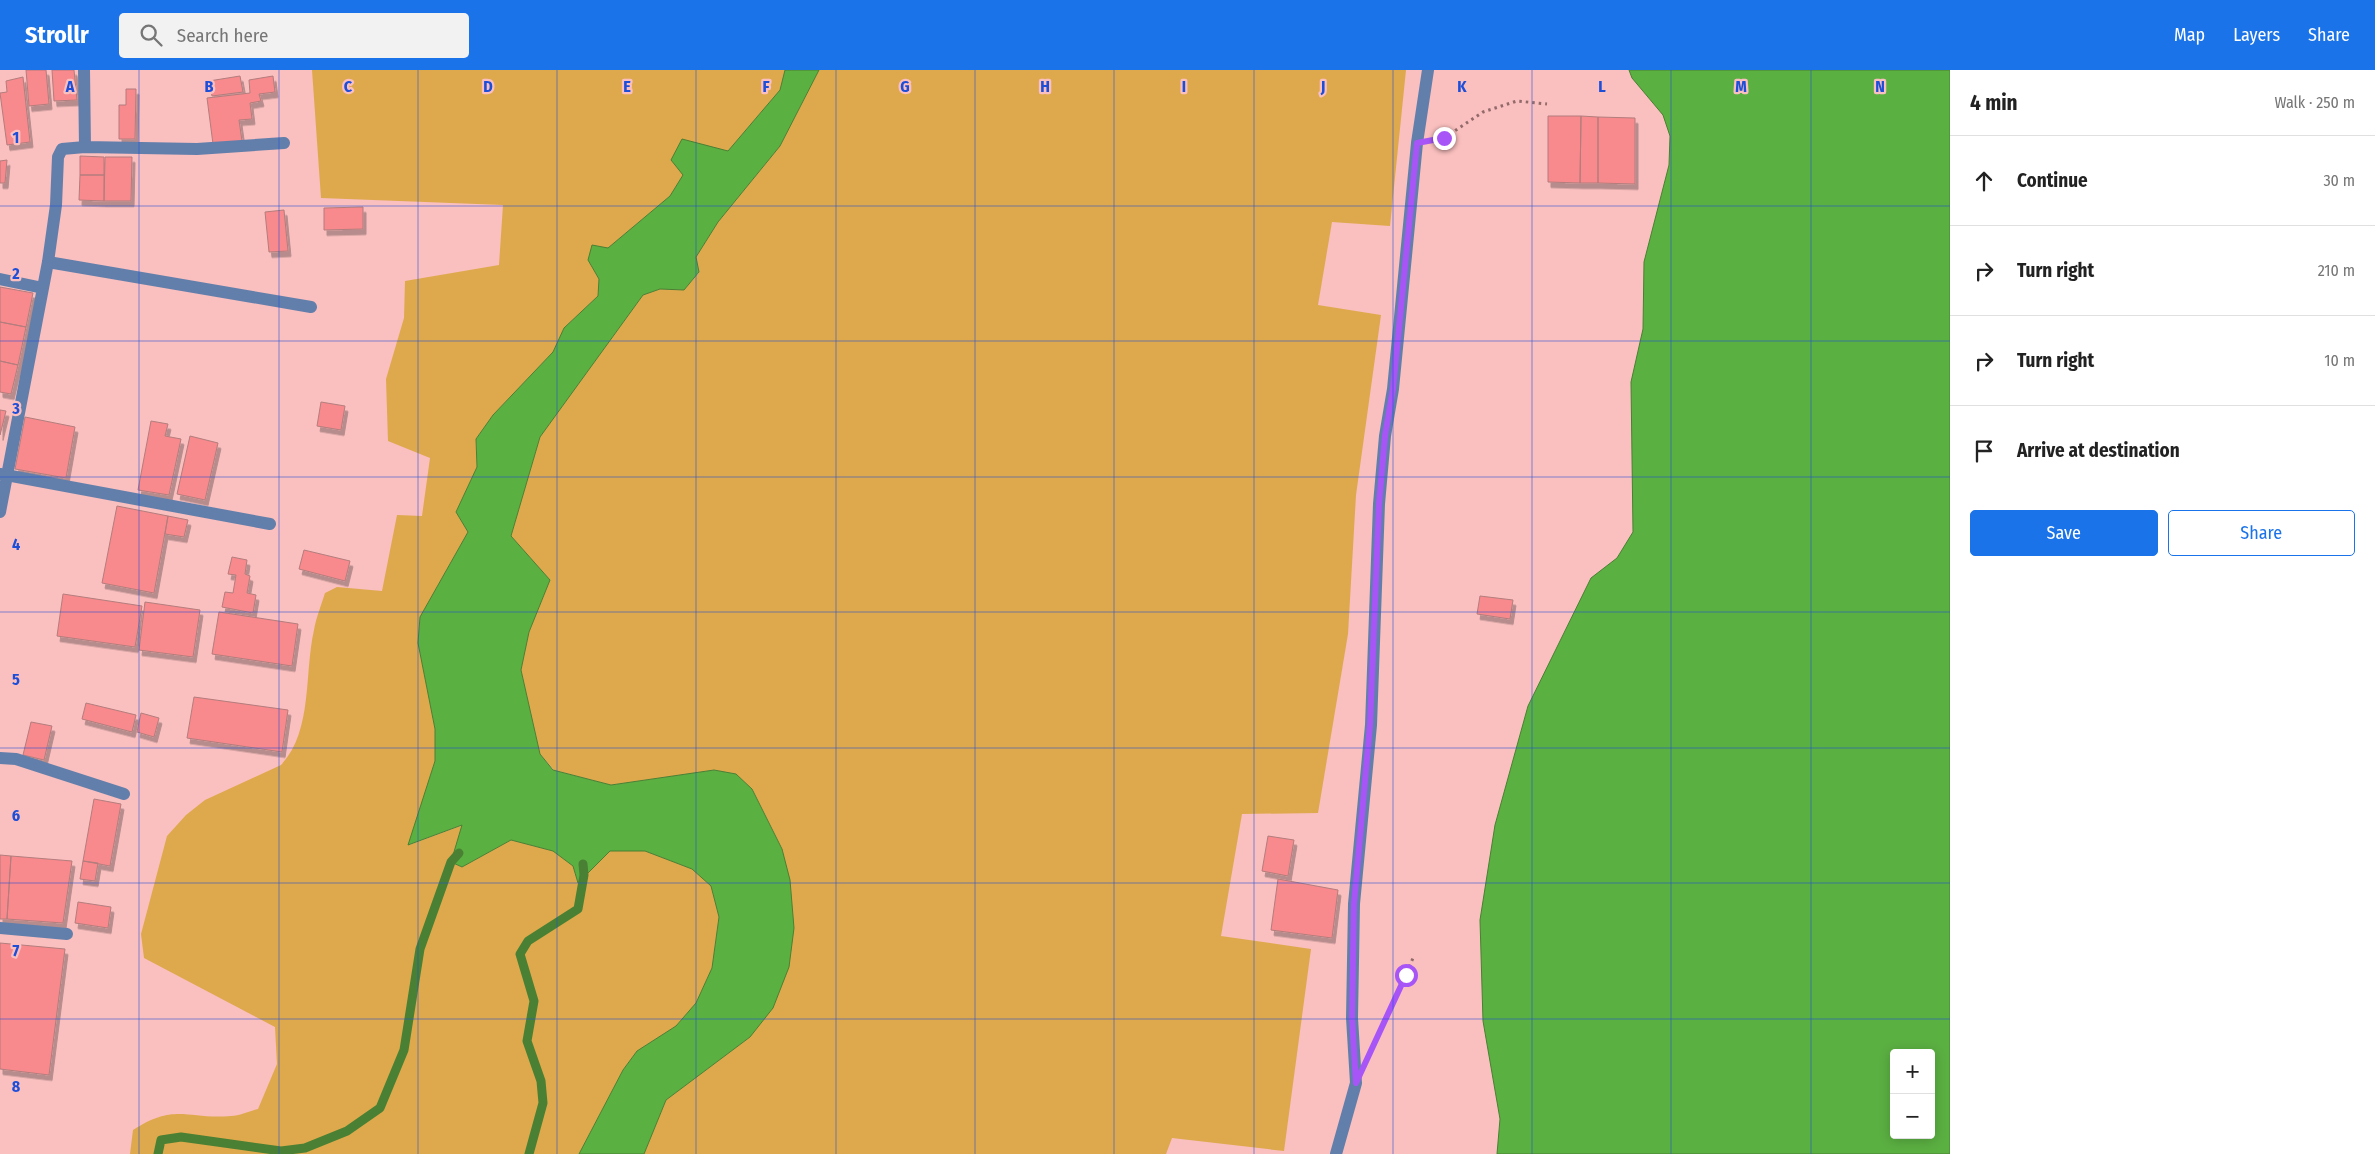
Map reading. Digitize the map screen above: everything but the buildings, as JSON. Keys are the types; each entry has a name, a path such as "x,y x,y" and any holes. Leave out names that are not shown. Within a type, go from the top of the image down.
{"street":[{"path":"84,70 84,147"},
{"path":"1336,1154 1356,1083 1352,1018 1354,904 1370,725 1379,504 1385,436 1393,389 1417,143 1428,70"},
{"path":"0,512 4,475 48,262 56,205 58,157 62,149 84,147 197,149 284,143"},
{"path":"48,262 311,308"},
{"path":"0,279 43,288"},
{"path":"4,475 270,524"},
{"path":"0,758 16,759 124,794"},
{"path":"0,928 67,934"}],"path":[{"path":"1417,143 1444,138 1483,112 1517,101 1547,104"},
{"path":"1375,1041 1414,956"}],"shaded area":[{"path":"312,70 785,70 780,90 728,151 683,175 670,196 608,248 588,260 599,279 598,296 564,328 553,352 493,415 476,439 477,467 456,512 468,532 420,617 418,643 435,729 435,761 409,845 463,825 451,862 462,867 511,840 553,851 573,866 578,883 610,851 645,851 692,869 711,886 719,917 712,968 696,1003 676,1026 637,1051 623,1070 579,1154 130,1154 133,1130 160,1117 172,1114 216,1117 234,1116 258,1109 277,1064 275,1027 144,958 141,934 167,836 186,815 205,800 281,765 291,751 303,719 311,647 317,616 325,593 337,587 382,591 397,515 422,516 430,458 388,441 386,379 404,318 405,281 499,265 503,205 321,198"},
{"path":"785,70 819,70 780,146 718,222 696,257 699,272 684,290 660,289 643,295 540,437 511,536 550,580 529,632 521,670 540,754 553,770 611,785 714,770 736,774 752,789 782,849 790,880 794,928 789,967 773,1008 750,1037 666,1100 644,1154 579,1154 623,1070 637,1051 676,1026 696,1003 712,968 719,917 711,886 692,869 645,851 610,851 578,883 573,866 553,851 511,840 462,867 451,862 462,825 408,845 435,761 435,729 418,643 420,617 468,532 456,512 477,467 476,439 493,415 553,352 564,328 598,296 599,279 588,260 592,245 608,248 670,196 683,175 671,160 682,139 728,151 780,90"},
{"path":"819,70 1406,70 1390,226 1332,222 1318,305 1381,315 1356,495 1348,634 1318,813 1242,814 1221,936 1311,949 1284,1151 1172,1138 1166,1154 644,1154 666,1100 750,1037 782,849 752,789 736,774 714,770 611,785 554,770 540,754 521,670 529,632 550,580 511,536 540,437 643,295 660,289 684,290 699,273 696,257 718,222 780,146"},
{"path":"1629,70 1950,70 1950,1154 1497,1154 1500,1119 1483,1021 1480,920 1495,825 1528,706 1591,578 1617,558 1633,532 1631,382 1643,329 1644,262 1669,165 1670,136 1663,115 1632,78"}],"waterway":[{"path":"158,1154 161,1140 181,1137 281,1151 305,1148 347,1131 380,1108 404,1050 420,949 451,862 459,853"},
{"path":"529,1154 543,1103 541,1081 527,1041 534,1001 520,954 528,941 578,909 584,875 583,864"}],"route":[{"path":"1406,975 1356,1083 1352,1018 1354,904 1370,725 1379,504 1385,436 1393,389 1417,143 1444,138"}]}
